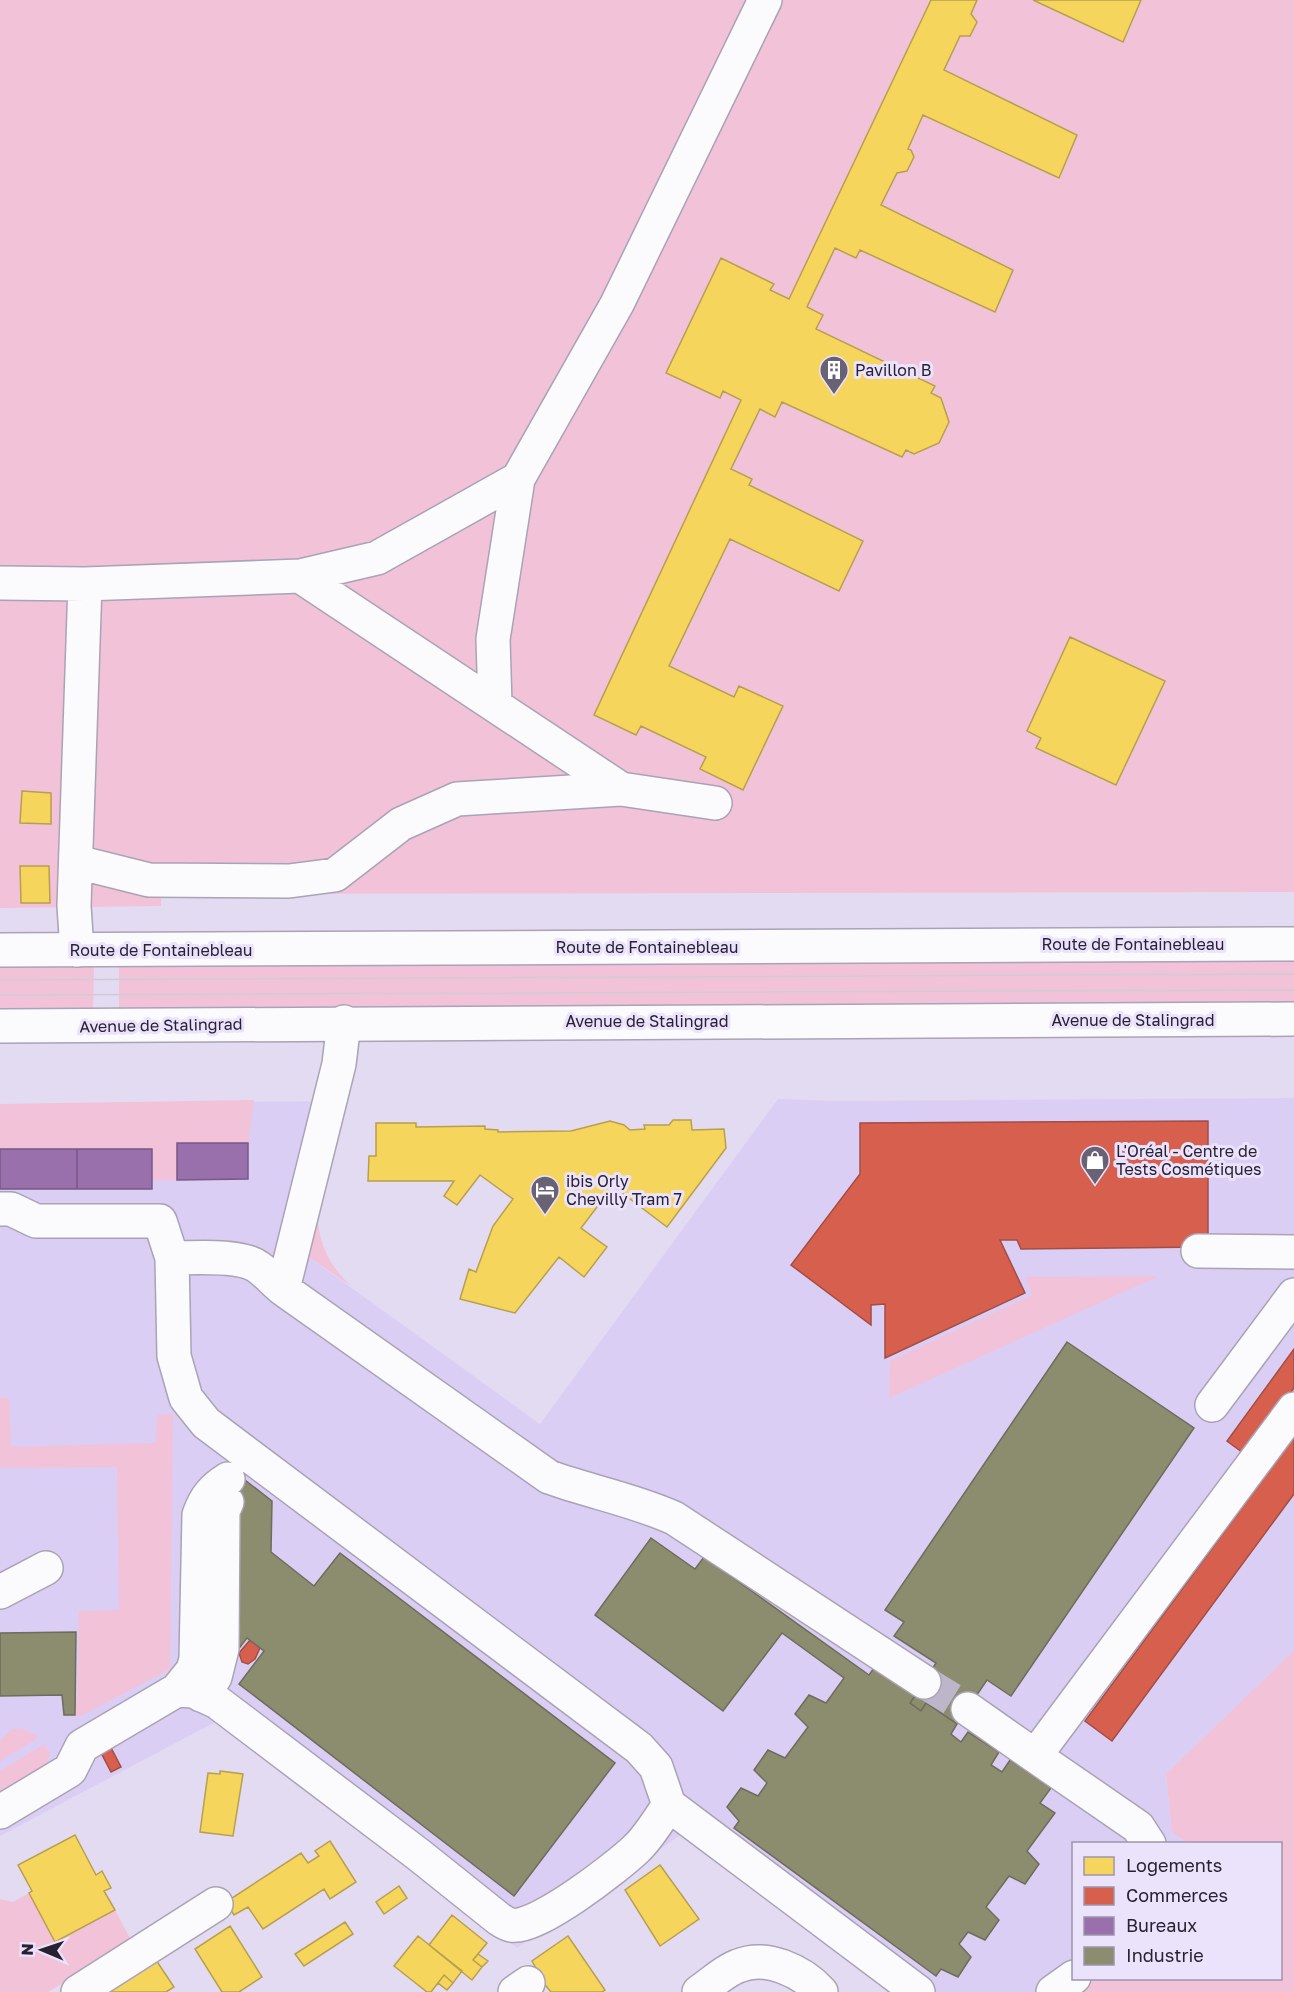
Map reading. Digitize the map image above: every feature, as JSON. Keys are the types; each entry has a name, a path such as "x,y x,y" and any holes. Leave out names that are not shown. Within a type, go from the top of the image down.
{"main road":[{"path":"495,705 493,639 518,479 617,304 765,0"},
{"path":"0,583 85,584 300,576 376,558 518,479"},
{"path":"300,576 621,789"},
{"path":"77,950 74,906 85,584"},
{"path":"77,862 149,880 289,881 335,875 401,824 457,799 621,789 715,803"},
{"name":"Route de Fontainebleau","path":"0,950 1294,944"},
{"name":"Avenue de Stalingrad","path":"0,1026 345,1022 1294,1019"},
{"path":"283,1289 337,1074 345,1022"},
{"path":"0,1209 11,1209 36,1221 160,1221 172,1258 174,1356 186,1398 206,1423 639,1748 656,1767 669,1805 918,1992"},
{"path":"1198,1251 1294,1252"},
{"path":"172,1258 218,1258 257,1265 283,1289 549,1477 586,1490 634,1501 674,1518 924,1682"},
{"path":"1212,1405 1294,1295"},
{"path":"1035,1756 1294,1409"},
{"path":"189,1692 196,1659 199,1515 204,1500 215,1487 227,1490"},
{"path":"0,1592 46,1568"},
{"path":"0,1812 70,1770 82,1746 156,1700 189,1692 218,1702 499,1919 512,1926 526,1924 544,1915 597,1882 637,1848 669,1805"},
{"path":"968,1709 1138,1827 1148,1842"},
{"path":"78,1992 216,1904"},
{"path":"699,1992 736,1966 756,1960 793,1971 813,1983 821,1992"},
{"path":"1053,1992 1072,1978"}],"shaded area":[{"path":"0,0 1294,0 1294,892 161,894 161,906 0,908"},
{"path":"1294,960 1294,1004 119,1008 119,965"},
{"path":"94,964 93,1008 0,1009 0,965"},
{"path":"1294,1098 1294,1650 1166,1774 1172,1832 1186,1842 1072,1842 1072,1980 1095,1980 1077,1992 888,1992 682,1834 517,1948 219,1720 0,1836 0,1104 342,1101 306,1255 540,1424 778,1099 838,1101"},
{"path":"254,1100 248,1143 178,1144 177,1180 152,1180 152,1149 0,1149 0,1104"},
{"path":"317,1205 321,1239 329,1259 351,1286 306,1255"},
{"path":"1159,1276 889,1398 890,1361 1032,1295 1025,1277"},
{"path":"0,1398 9,1398 11,1447 156,1443 157,1415 173,1414 170,1669 79,1717 75,1715 75,1702 77,1702 79,1611 119,1610 117,1467 0,1468"},
{"path":"1294,1650 1294,1992 1077,1992 1095,1980 1282,1980 1282,1842 1186,1842 1172,1832 1166,1774"},
{"path":"12,1729 23,1729 39,1737 0,1761 0,1741"},
{"path":"45,1744 50,1754 47,1765 0,1790 0,1771"},
{"path":"29,1893 56,1942 115,1910 132,1942 48,1992 0,1992 0,1899 13,1902"}],"building: Logements":[{"name":"Pavillon B","path":"931,0 977,0 971,14 977,22 970,36 960,36 944,70 1077,135 1059,178 923,115 908,149 914,157 907,171 897,173 881,205 1013,270 995,312 860,250 856,258 835,248 807,307 823,315 816,329 935,386 931,393 941,398 949,422 939,443 914,454 906,450 902,457 782,402 775,417 760,409 731,469 752,479 749,485 863,541 839,591 730,539 669,666 734,697 739,686 783,706 743,790 700,769 706,757 641,726 636,735 594,715 741,400 723,391 720,398 666,373 721,258 774,284 770,290 789,299"},
{"path":"1033,0 1141,0 1123,42"},
{"path":"1070,637 1165,681 1116,785 1036,748 1041,738 1027,731"},
{"path":"22,791 51,793 51,824 20,823"},
{"path":"20,866 49,866 50,903 21,903"},
{"name":"ibis Orly Chevilly Tram 7","path":"673,1120 691,1120 692,1130 724,1129 726,1148 667,1227 613,1186 581,1228 607,1247 584,1277 559,1257 515,1313 460,1299 469,1269 476,1272 493,1226 513,1199 480,1175 457,1205 444,1196 454,1181 368,1181 369,1156 376,1156 376,1123 416,1123 416,1127 485,1126 485,1129 498,1130 498,1132 571,1131 610,1121 624,1125 630,1130 645,1129 644,1125 669,1125"},
{"path":"220,1771 243,1774 233,1836 200,1832 208,1773 220,1774"},
{"path":"75,1835 96,1875 102,1871 111,1888 104,1891 115,1910 55,1942 29,1893 32,1891 18,1865"},
{"path":"330,1841 356,1882 330,1899 324,1889 263,1929 248,1907 234,1915 226,1902 301,1853 308,1863 319,1856 315,1851"},
{"path":"660,1865 699,1919 660,1946 625,1890"},
{"path":"399,1886 407,1898 384,1914 376,1902"},
{"path":"452,1915 487,1943 473,1960 482,1967 472,1980 429,1945"},
{"path":"345,1922 353,1934 304,1966 295,1954"},
{"path":"230,1926 262,1977 239,1992 222,1992 195,1949"},
{"path":"418,1936 462,1971 453,1983 444,1975 431,1992 427,1992 394,1966"},
{"path":"568,1936 605,1990 602,1992 551,1992 546,1986 532,1961"},
{"path":"150,1951 174,1987 166,1992 96,1992"},
{"path":"478,1954 488,1961 482,1967 473,1960"},
{"path":"444,1975 453,1983 447,1990 438,1983"}],"building: Commerces":[{"path":"1208,1121 1208,1247 1021,1249 1017,1240 1000,1240 1025,1293 885,1358 885,1304 871,1305 871,1325 791,1265 860,1174 860,1123"},
{"path":"1294,1349 1294,1388 1246,1455 1227,1441"},
{"path":"1294,1437 1294,1494 1112,1741 1085,1721"},
{"path":"250,1640 260,1648 255,1659 248,1664 242,1662 239,1653"},
{"path":"107,1740 121,1767 111,1772 97,1745"}],"building: Bureaux":[{"path":"177,1143 248,1143 248,1179 177,1180"},
{"path":"0,1149 77,1149 77,1189 0,1189"},
{"path":"77,1149 152,1149 152,1189 77,1189"}],"building: Industrie":[{"path":"1067,1342 1194,1428 1011,1696 987,1680 957,1724 926,1703 921,1711 910,1703 936,1663 894,1636 904,1622 885,1610"},
{"path":"232,1470 272,1501 271,1552 314,1586 340,1553 615,1763 514,1896 239,1684 264,1651 247,1638 230,1660"},
{"path":"651,1538 695,1569 704,1557 869,1675 874,1668 915,1696 910,1703 921,1711 926,1703 957,1724 951,1734 961,1742 968,1732 999,1752 991,1765 1002,1772 1010,1760 1051,1788 1040,1803 1055,1813 1027,1851 1039,1864 1025,1884 1009,1876 986,1907 999,1920 985,1940 968,1932 959,1944 971,1957 958,1977 941,1969 936,1976 734,1828 739,1821 727,1807 741,1788 758,1796 767,1783 754,1770 768,1750 785,1758 808,1727 795,1714 809,1695 826,1703 844,1678 782,1633 723,1711 595,1615"},
{"path":"76,1632 75,1715 64,1715 62,1695 0,1696 0,1633"}],"tunnel":[{"path":"924,1682 968,1709"}],"tram line":[{"path":"0,980 1294,974"},
{"path":"0,995 1294,990"}],"place":[{"name":"Pavillon B","path":"834,396"},
{"name":"L'Oréal - Centre de Tests Cosmétiques","path":"1095,1186"},
{"name":"ibis Orly Chevilly Tram 7","path":"545,1216"}]}
